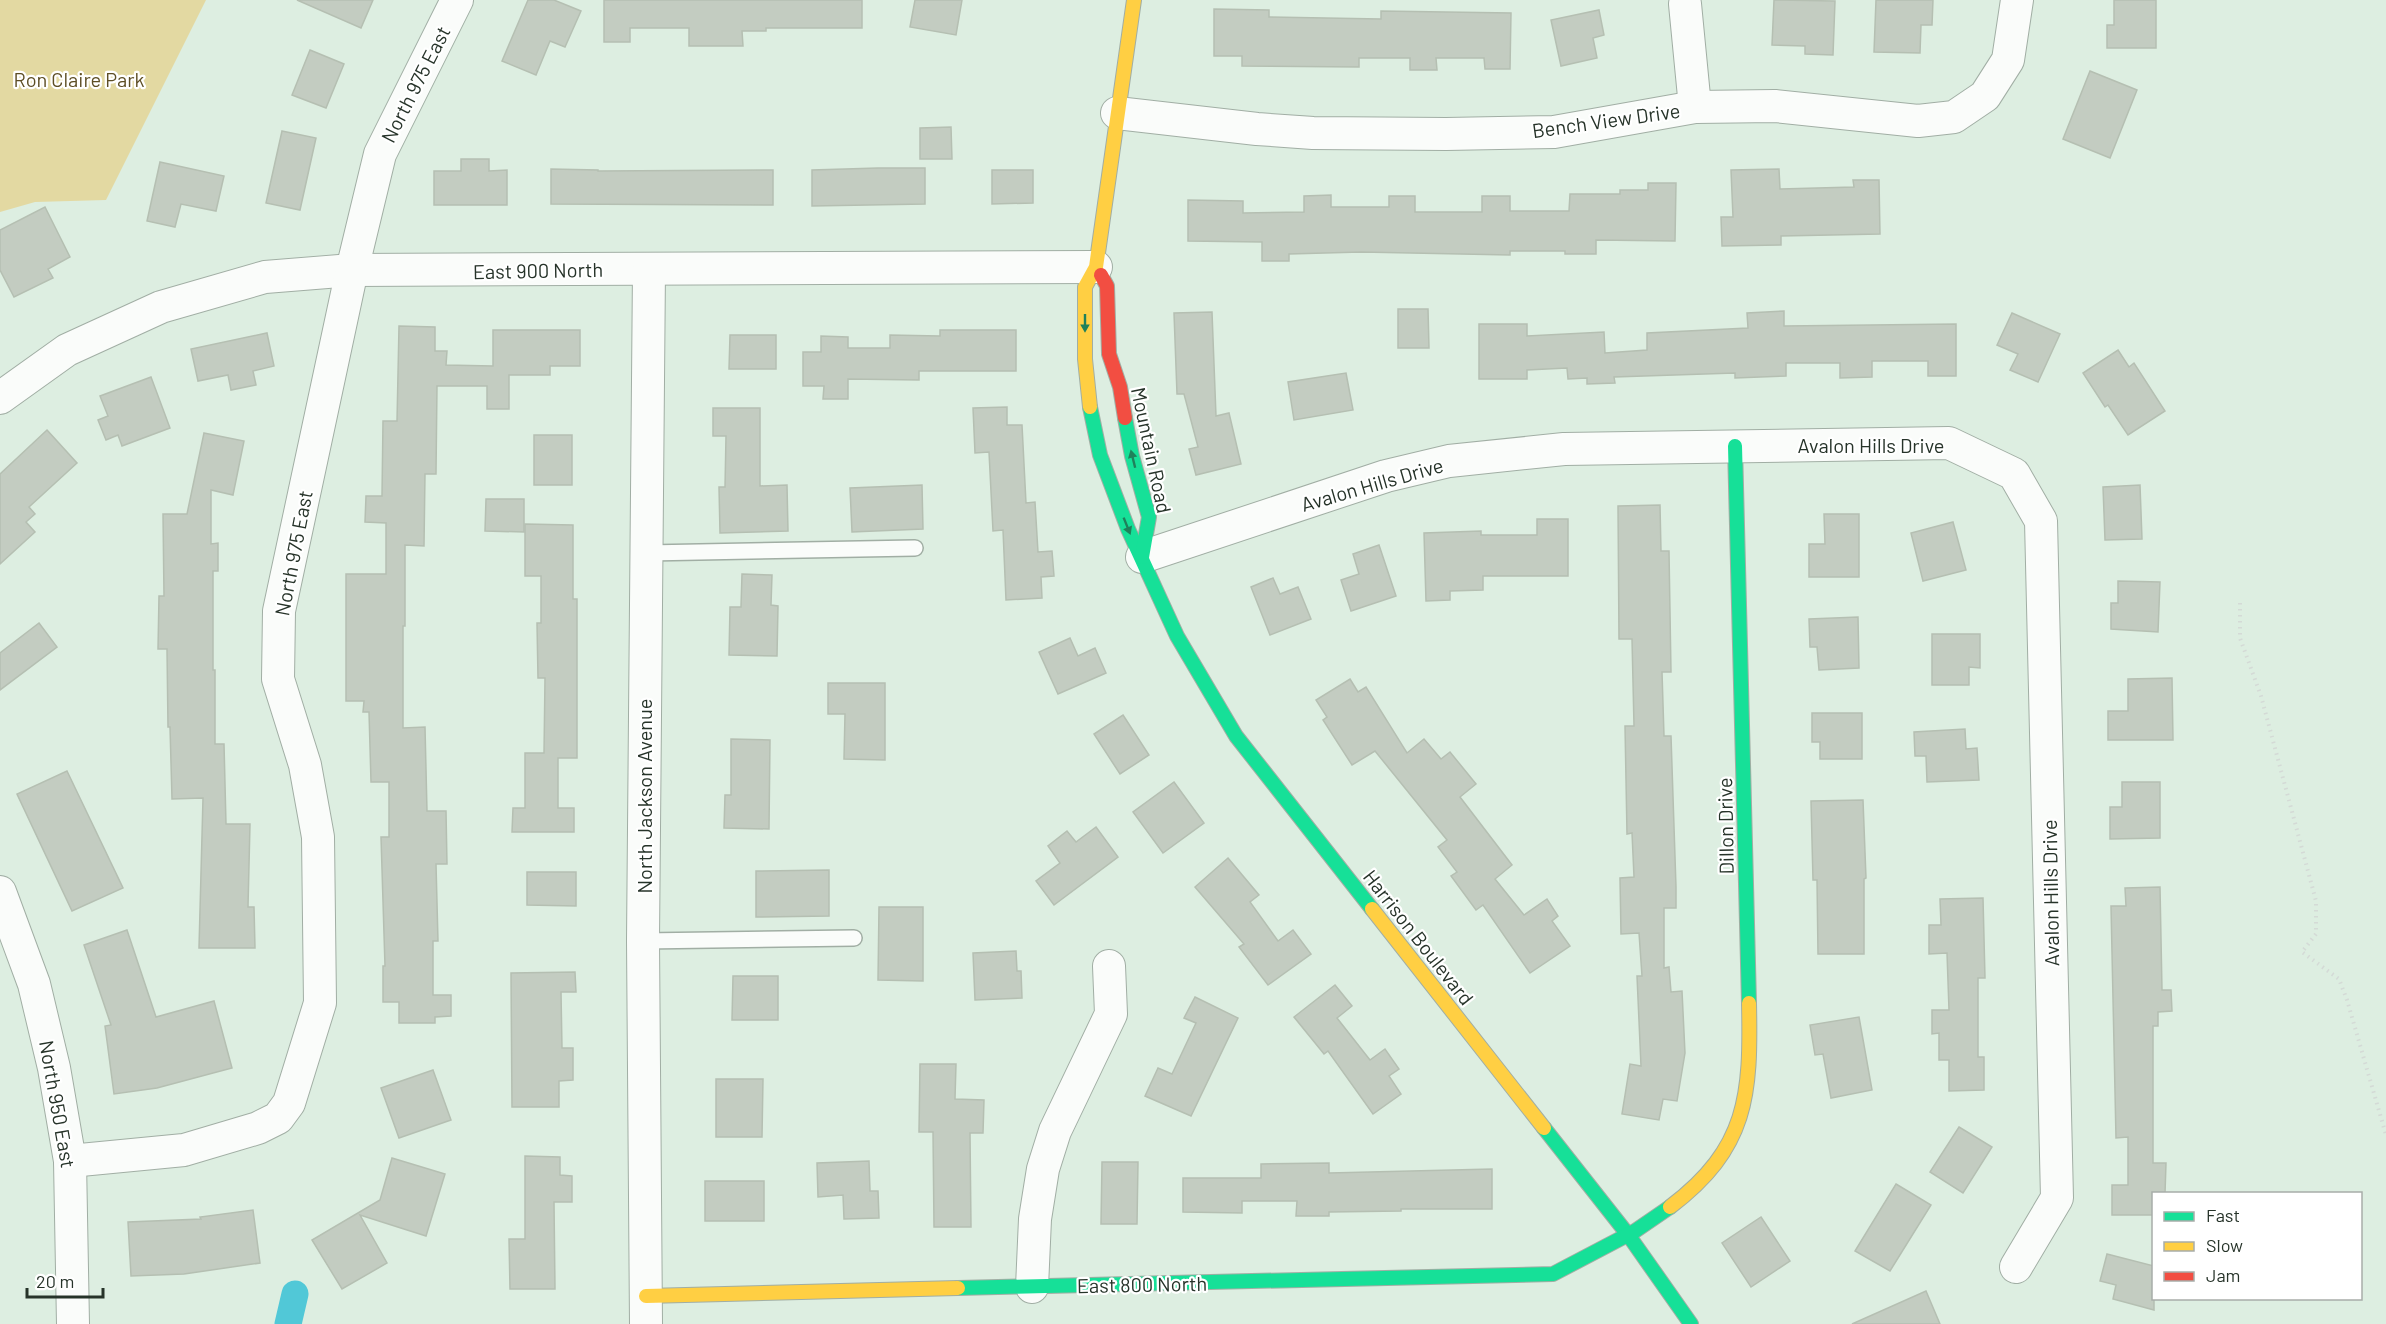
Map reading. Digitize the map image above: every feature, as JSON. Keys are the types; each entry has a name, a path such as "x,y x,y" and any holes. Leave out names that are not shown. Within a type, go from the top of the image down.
{"street":[{"name":"North 975 East","path":"70,1161 184,1150 258,1128 278,1118 289,1103 320,1003 318,837 305,765 278,679 279,611 352,270 380,154 457,0"},
{"name":"Mountain Road","path":"1134,0 1096,267 1085,287 1085,359 1090,411 1100,455 1128,529 1142,557"},
{"name":"Bench View Drive","path":"1117,114 1313,133 1446,134 1554,132 1695,107 1775,106 1918,121 1954,117 1985,96 2008,60 2017,0"},
{"path":"1685,4 1695,107"},
{"name":"East 900 North","path":"4,395 68,350 161,307 265,277 352,270 1096,267"},
{"name":"Mountain Road","path":"1096,267 1107,286 1109,354 1120,387 1132,456 1149,517 1142,557"},
{"name":"North Jackson Avenue","path":"646,1310 643,941 650,268"},
{"name":"Avalon Hills Drive","path":"1142,557 1386,476 1449,461 1564,449 1949,443 2014,474 2041,521 2057,1197 2016,1267"},
{"name":"Dillon Drive","path":"1629,1236 1694,1190 1724,1154 1739,1122 1747,1089 1750,1051 1735,446"},
{"name":"Harrison Boulevard","path":"1142,557 1178,636 1236,736 1629,1236 1691,1324"},
{"name":"North 950 East","path":"0,892 34,984 54,1068 70,1161 73,1324"},
{"path":"1032,1287 1035,1219 1043,1169 1055,1131 1111,1014 1109,966"},
{"name":"East 800 North","path":"646,1310 1032,1287 1553,1274 1629,1236"}],"lane":[{"path":"647,553 915,548"},
{"path":"643,941 854,938"}],"path":[{"path":"2240,603 2240,638 2261,696 2316,901 2316,934 2302,952 2339,979 2386,1135"}],"green space":[{"name":"Ron Claire Park","path":"0,0 206,0 106,200 35,202 0,212"}],"building":[{"path":"297,0 373,0 361,28"},
{"path":"528,0 554,0 581,11 565,47 550,41 536,75 502,61"},
{"path":"604,0 862,0 862,28 766,28 766,31 742,31 743,46 689,46 689,28 630,28 630,42 604,42"},
{"path":"915,0 962,0 956,35 910,27"},
{"path":"1774,0 1835,1 1833,55 1805,54 1805,46 1772,45"},
{"path":"1876,0 1933,0 1932,25 1921,25 1920,53 1874,52"},
{"path":"2114,0 2156,0 2156,48 2107,48 2107,25 2114,25"},
{"path":"1214,9 1269,10 1269,17 1381,19 1381,11 1511,13 1510,69 1485,69 1484,58 1436,58 1437,70 1410,70 1410,58 1359,58 1359,67 1242,66 1242,56 1214,56"},
{"path":"1599,10 1604,35 1593,38 1597,58 1561,66 1551,20"},
{"path":"310,50 344,64 326,108 292,95"},
{"path":"2090,71 2137,90 2110,158 2063,139"},
{"path":"951,127 952,159 920,159 920,128"},
{"path":"282,131 316,138 300,210 266,203"},
{"path":"461,159 489,159 489,171 507,170 507,205 434,205 434,171 461,171"},
{"path":"160,162 224,176 216,211 181,204 175,227 147,221"},
{"path":"925,168 925,204 812,206 812,170"},
{"path":"551,169 773,170 773,205 551,204"},
{"path":"1779,169 1780,189 1854,187 1853,180 1879,180 1880,234 1781,236 1781,245 1722,246 1721,217 1733,217 1731,170"},
{"path":"992,170 1033,170 1033,203 992,204"},
{"path":"1648,183 1676,183 1675,241 1596,240 1596,254 1565,254 1565,251 1510,251 1510,255 1361,252 1289,254 1289,261 1262,261 1262,242 1188,241 1188,200 1243,201 1243,213 1304,212 1304,196 1331,195 1331,207 1389,207 1389,196 1415,196 1415,212 1482,212 1482,196 1510,196 1510,211 1569,211 1570,194 1620,194 1620,190 1648,190"},
{"path":"45,207 70,257 48,269 53,278 14,297 0,270 0,230"},
{"path":"1398,309 1428,309 1429,348 1398,348"},
{"path":"1784,311 1784,326 1956,324 1956,376 1928,376 1928,361 1872,361 1872,377 1840,378 1840,363 1786,363 1786,376 1735,378 1735,373 1614,377 1615,383 1587,384 1587,378 1568,379 1567,368 1527,370 1527,379 1479,379 1479,324 1527,324 1527,336 1604,332 1605,353 1647,350 1647,333 1748,328 1747,313"},
{"path":"1212,312 1216,416 1229,413 1241,464 1196,475 1189,449 1198,447 1184,394 1177,394 1174,313"},
{"path":"2012,313 2060,334 2038,382 2010,370 2018,354 1997,345"},
{"path":"399,326 435,327 435,351 447,351 446,365 493,366 493,330 580,330 580,366 550,366 550,375 509,375 509,409 487,409 487,386 437,386 436,474 425,474 424,546 405,545 405,626 403,626 403,728 425,727 427,811 446,811 447,864 436,864 438,941 433,941 433,995 451,995 451,1016 435,1017 435,1023 399,1023 399,1002 383,1002 383,966 385,966 381,837 389,837 389,782 371,782 369,712 363,712 364,701 346,701 346,574 386,574 386,523 365,522 366,496 382,496 383,421 397,421"},
{"path":"940,330 1016,330 1016,371 919,371 919,380 848,379 848,399 823,399 824,386 803,386 803,352 821,352 821,336 848,337 848,348 890,348 890,335 940,336"},
{"path":"267,333 274,366 253,371 256,385 231,390 228,375 198,381 191,349"},
{"path":"730,335 776,335 776,369 729,369"},
{"path":"2118,350 2129,367 2134,363 2165,411 2128,435 2108,405 2105,407 2083,373"},
{"path":"1346,373 1353,410 1294,420 1288,382"},
{"path":"151,377 170,428 122,446 118,435 106,440 98,420 108,416 100,396"},
{"path":"1007,407 1007,425 1022,425 1026,503 1035,502 1038,552 1052,551 1054,576 1041,577 1042,598 1006,600 1003,530 993,531 989,452 975,453 973,408"},
{"path":"713,408 760,408 760,486 787,485 788,531 720,533 719,487 725,487 726,436 713,436"},
{"path":"47,430 77,463 29,507 35,514 26,522 35,532 0,564 0,474"},
{"path":"204,433 244,441 233,495 211,490 211,544 218,543 218,571 213,571 213,670 215,670 215,744 224,744 226,824 250,824 248,907 254,907 255,948 199,948 203,798 172,799 167,649 158,649 159,596 164,596 163,514 187,514"},
{"path":"534,435 572,435 572,485 534,485"},
{"path":"922,485 923,529 852,532 850,488"},
{"path":"2140,485 2142,539 2105,540 2103,487"},
{"path":"486,499 524,499 524,532 485,531"},
{"path":"1660,505 1661,551 1669,551 1671,672 1662,672 1664,736 1671,736 1676,887 1676,908 1664,908 1664,968 1669,967 1671,992 1682,991 1685,1053 1677,1101 1663,1099 1659,1120 1622,1114 1630,1064 1641,1066 1637,976 1642,976 1639,933 1621,934 1620,878 1634,877 1632,833 1627,834 1625,726 1634,726 1632,639 1619,639 1618,506"},
{"path":"1824,514 1859,514 1859,577 1809,577 1809,544 1825,544"},
{"path":"1537,519 1568,519 1568,576 1483,576 1483,590 1450,591 1450,600 1426,601 1424,533 1481,531 1481,535 1537,535"},
{"path":"1953,522 1966,570 1923,581 1911,533"},
{"path":"525,524 573,525 573,599 577,599 577,758 558,758 558,808 574,808 574,832 512,832 513,808 525,808 525,753 544,753 545,678 538,678 537,623 541,623 541,576 525,576"},
{"path":"1379,545 1396,596 1351,611 1341,580 1359,574 1353,554"},
{"path":"742,574 772,575 771,605 778,606 777,656 729,655 730,607 741,607"},
{"path":"1273,578 1280,594 1298,587 1311,619 1270,635 1251,587"},
{"path":"2118,581 2160,582 2158,632 2111,629 2111,603 2118,603"},
{"path":"1858,617 1859,668 1819,670 1817,647 1810,647 1809,619"},
{"path":"39,623 57,647 0,690 0,653"},
{"path":"1932,634 1980,634 1980,668 1969,667 1969,685 1932,685"},
{"path":"1070,638 1078,656 1095,648 1106,673 1058,694 1039,652"},
{"path":"2172,678 2173,740 2108,740 2108,711 2128,711 2128,679"},
{"path":"1350,679 1358,692 1366,687 1407,753 1424,739 1441,759 1450,752 1476,784 1460,797 1512,865 1495,879 1524,915 1547,899 1558,916 1552,921 1570,946 1530,973 1483,905 1476,910 1451,876 1457,872 1438,847 1447,840 1375,751 1352,765 1323,720 1327,717 1316,700"},
{"path":"828,683 885,683 885,760 844,759 845,714 828,714"},
{"path":"1812,713 1862,713 1862,759 1820,759 1820,742 1812,742"},
{"path":"1123,715 1149,755 1120,774 1094,734"},
{"path":"1965,729 1966,749 1977,748 1979,780 1927,782 1926,756 1915,756 1914,732"},
{"path":"731,739 770,740 769,829 724,828 725,795 731,795"},
{"path":"67,771 123,888 72,911 17,794"},
{"path":"1174,782 1204,823 1163,853 1133,812"},
{"path":"2122,782 2160,782 2160,838 2110,839 2110,807 2122,807"},
{"path":"1863,800 1866,878 1864,879 1864,954 1818,954 1817,880 1813,880 1811,801"},
{"path":"1096,827 1118,857 1054,905 1036,881 1060,863 1048,846 1067,831 1076,842"},
{"path":"1228,858 1259,895 1250,902 1278,941 1293,930 1311,954 1268,985 1239,947 1244,944 1195,887"},
{"path":"829,870 829,916 756,917 756,871"},
{"path":"527,872 576,872 576,906 527,905"},
{"path":"2160,887 2162,990 2171,990 2172,1011 2158,1012 2158,1026 2153,1026 2153,1163 2166,1163 2165,1192 2152,1192 2152,1215 2112,1215 2112,1185 2128,1185 2128,1137 2116,1138 2111,906 2126,906 2125,888"},
{"path":"1983,898 1985,978 1978,978 1978,1057 1984,1057 1984,1090 1949,1091 1949,1060 1939,1060 1939,1033 1932,1034 1932,1010 1949,1010 1947,953 1929,954 1929,925 1941,925 1940,899"},
{"path":"879,907 923,907 923,981 878,980"},
{"path":"127,930 156,1017 214,1001 232,1068 157,1088 114,1094 105,1026 111,1025 84,945"},
{"path":"1016,951 1017,971 1021,971 1022,998 975,1000 973,953"},
{"path":"575,972 576,992 561,992 562,1048 573,1048 573,1080 559,1081 559,1107 512,1107 511,973"},
{"path":"733,976 778,976 778,1020 732,1020"},
{"path":"1335,985 1352,1006 1337,1018 1370,1060 1385,1049 1399,1069 1389,1076 1401,1094 1373,1114 1328,1051 1324,1054 1294,1017"},
{"path":"1195,997 1238,1018 1191,1116 1145,1096 1158,1068 1172,1074 1196,1023 1184,1018"},
{"path":"1859,1017 1872,1090 1831,1098 1823,1054 1815,1055 1810,1025"},
{"path":"920,1064 956,1064 955,1099 984,1100 983,1133 970,1133 971,1227 934,1227 933,1132 919,1132"},
{"path":"433,1070 451,1120 399,1138 381,1088"},
{"path":"716,1079 763,1079 762,1137 716,1137"},
{"path":"1959,1127 1992,1147 1963,1193 1930,1172"},
{"path":"525,1156 560,1157 560,1175 572,1176 572,1202 554,1202 555,1289 510,1289 509,1239 525,1239"},
{"path":"392,1158 445,1174 426,1236 360,1215 387,1263 342,1289 312,1240 380,1200"},
{"path":"869,1161 870,1191 878,1191 879,1218 844,1219 843,1195 818,1197 817,1163"},
{"path":"1102,1162 1138,1162 1137,1224 1101,1224"},
{"path":"1329,1163 1329,1173 1492,1169 1492,1209 1401,1209 1401,1211 1329,1212 1329,1216 1296,1216 1297,1201 1242,1201 1242,1213 1183,1212 1183,1178 1261,1178 1261,1164"},
{"path":"705,1181 764,1181 764,1221 705,1221"},
{"path":"1896,1184 1931,1205 1890,1271 1855,1251"},
{"path":"253,1210 260,1263 184,1274 131,1276 128,1222 201,1219 200,1217"},
{"path":"1761,1217 1790,1261 1751,1287 1722,1243"},
{"path":"2107,1254 2152,1265 2154,1310 2113,1299 2116,1285 2100,1281"},
{"path":"1926,1291 1940,1324 1852,1324"}],"waterway":[{"path":"288,1324 295,1294"}],"traffic: fast":[{"path":"1090,407 1100,455 1128,529 1177,636 1236,736 1372,909"},
{"path":"1125,418 1132,456 1149,517 1142,557"},
{"path":"1735,446 1749,1003"},
{"path":"1544,1128 1629,1236 1691,1324"},
{"path":"958,1288 1553,1274 1635,1231 1670,1207"}],"traffic: slow":[{"path":"1090,407 1085,359 1085,287 1096,267 1134,0"},
{"path":"1372,909 1544,1128"},
{"path":"1670,1207 1696,1185 1716,1163 1730,1141 1745,1092 1749,1003"},
{"path":"646,1296 958,1288"}],"traffic: jam":[{"path":"1101,275 1107,286 1109,354 1120,387 1125,418"}]}
